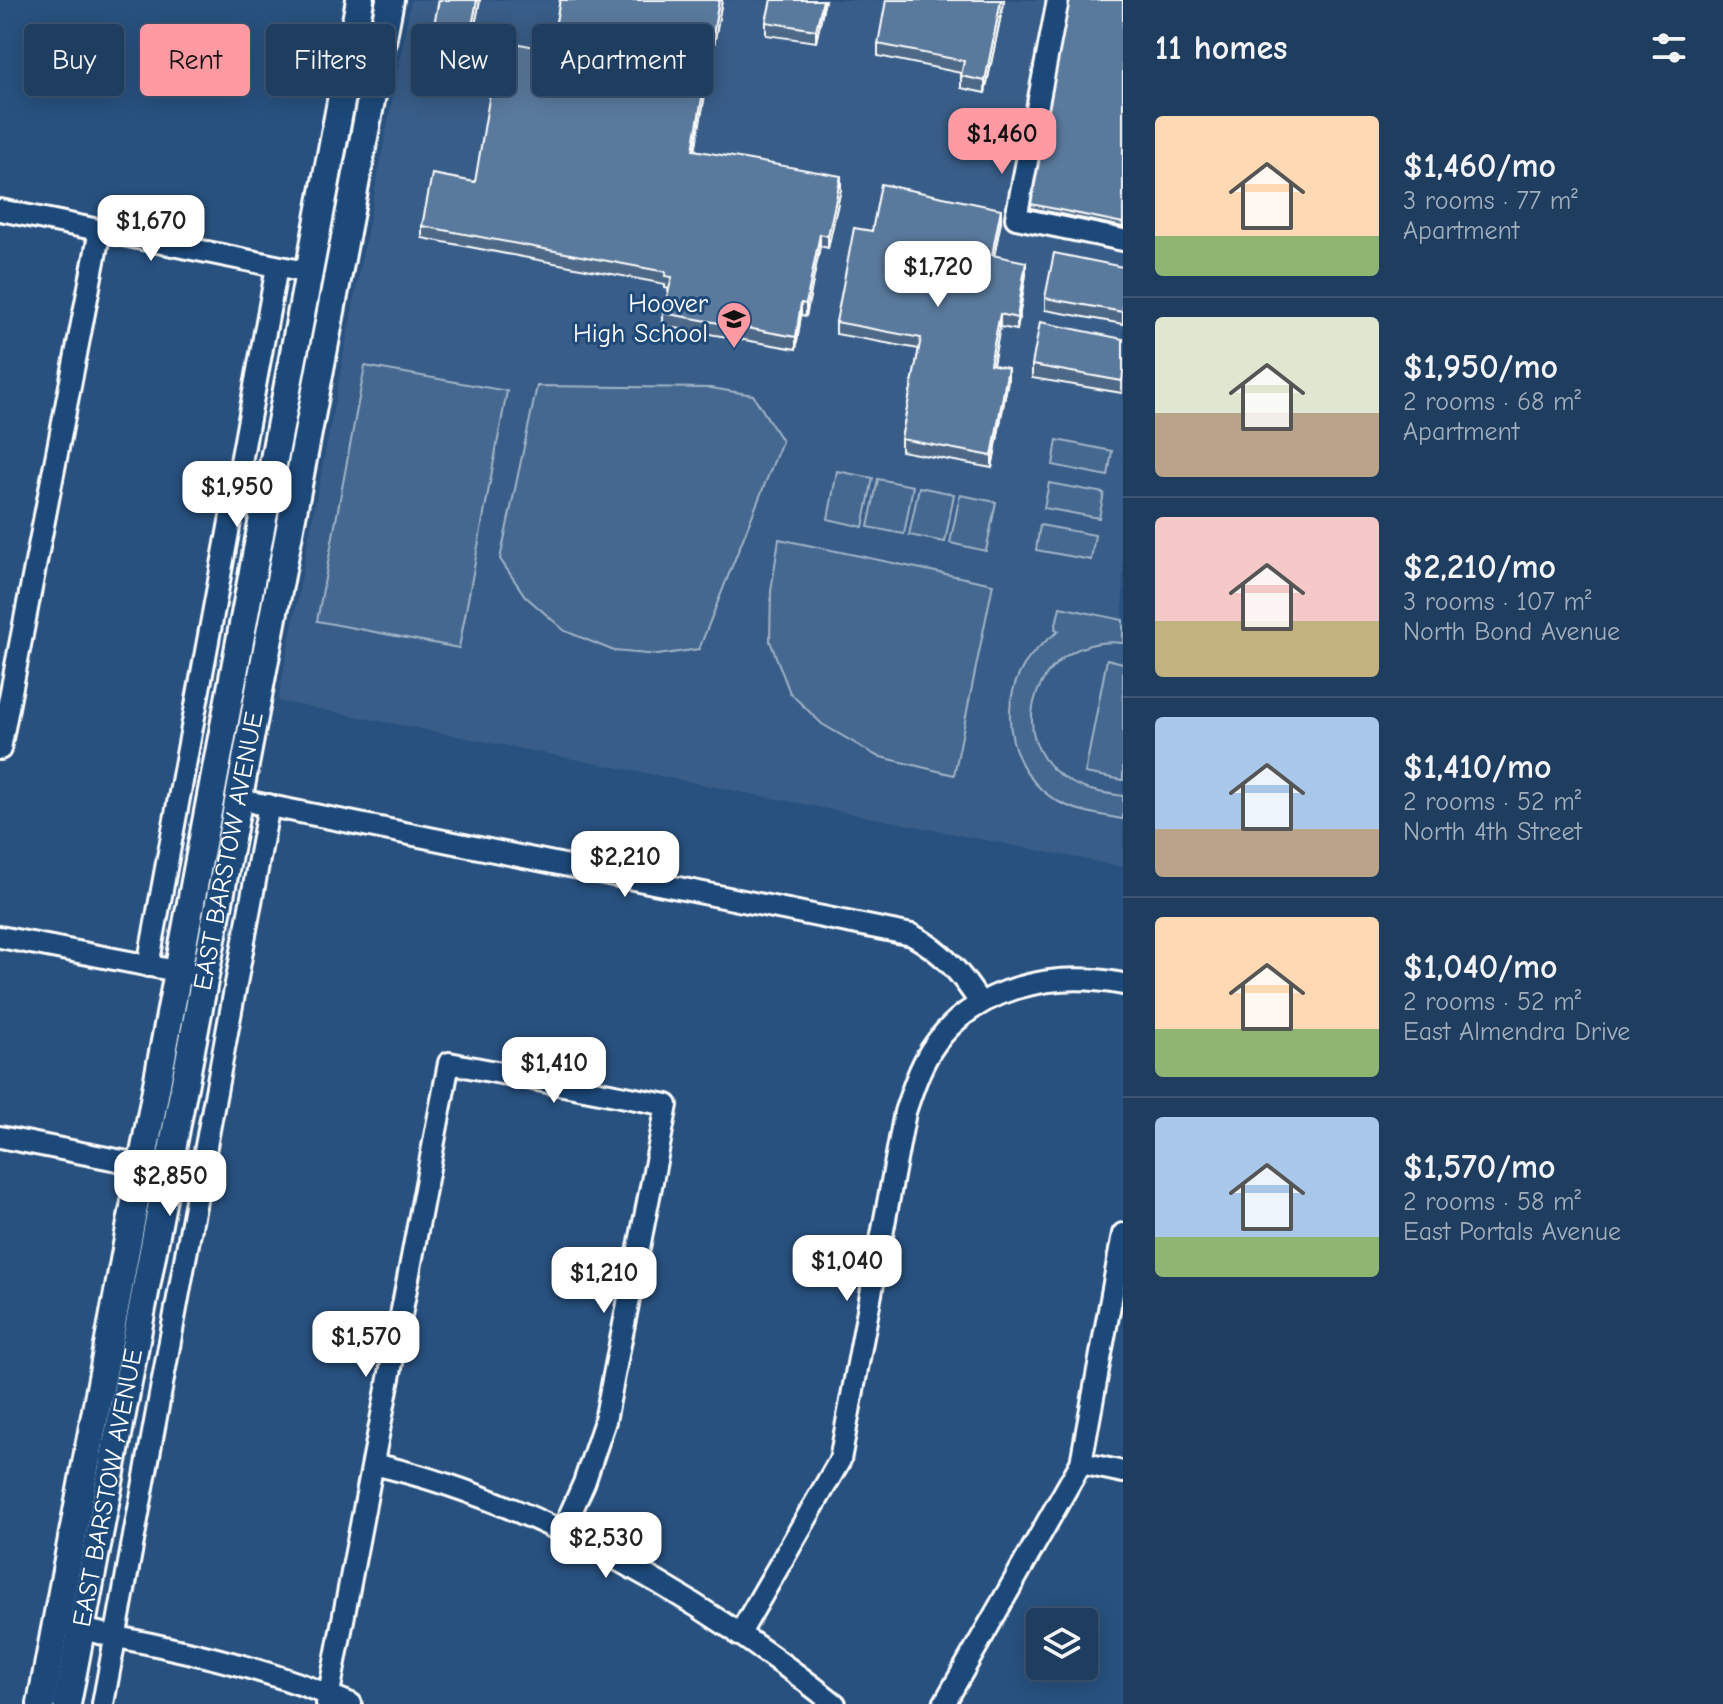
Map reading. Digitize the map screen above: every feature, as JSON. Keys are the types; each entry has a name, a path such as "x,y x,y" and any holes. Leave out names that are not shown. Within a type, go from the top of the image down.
{"main road":[{"name":"EAST BARSTOW AVENUE","path":"67,1704 69,1625 142,1165 360,0"},
{"name":"EAST BARSTOW AVENUE","path":"41,1704 69,1625 169,1170 390,0"}],"street":[{"path":"1058,0 1016,218 1123,240"},
{"path":"0,210 310,273"},
{"path":"0,749 100,230"},
{"path":"148,966 277,267"},
{"path":"213,794 912,935 934,947 953,965 980,1003"},
{"path":"103,1704 269,805"},
{"path":"0,937 205,977"},
{"path":"739,1635 840,1460 905,1112 932,1049 980,1003 1042,981 1071,977 1123,984"},
{"path":"328,1699 449,1063 667,1105 605,1421 584,1483 562,1532"},
{"path":"0,1137 169,1170"},
{"path":"944,1704 1081,1463 1123,1234"},
{"path":"1081,1463 1123,1472"},
{"path":"373,1464 406,1471 488,1498 562,1532 654,1580 739,1635 835,1704"},
{"path":"69,1625 220,1660 328,1699 351,1704"}],"shaded area":[{"name":"Hoover High School","path":"411,0 1123,0 1123,867 278,701"},
{"path":"365,366 507,391 459,648 317,621"},
{"path":"537,386 711,388 753,395 782,441 699,649 658,655 614,651 565,631 525,596 500,559"},
{"path":"1057,440 1112,451 1108,476 1053,465"},
{"path":"837,471 873,478 863,527 828,519"},
{"path":"878,479 913,486 904,534 868,527"},
{"path":"1049,483 1104,493 1099,518 1044,508"},
{"path":"919,487 954,494 945,542 909,535"},
{"path":"960,495 996,502 986,551 950,543"},
{"path":"1040,525 1095,535 1091,560 1036,550"},
{"path":"779,539 993,584 954,775 877,756 822,724 790,693 770,641 771,591"},
{"path":"1060,607 1123,620 1123,643 1094,644 1069,654 1050,670 1038,692 1032,716 1035,740 1047,762 1069,781 1088,789 1123,796 1123,819 1057,801 1028,775 1013,740 1010,721 1015,683 1031,655 1059,631 1055,629"},
{"path":"1107,659 1123,663 1123,780 1085,773"}],"building":[{"path":"439,0 477,0 472,24 434,24"},
{"path":"560,0 719,0 713,35 713,24 556,24"},
{"path":"771,0 823,0 816,30 766,22"},
{"path":"886,0 1001,0 985,81 961,76 964,61 878,44"},
{"path":"1070,0 1123,0 1123,223 1031,204"},
{"path":"516,43 532,46 532,96 702,96 693,150 841,176 828,236 820,234 806,304 801,303 796,337 663,313 672,277 665,276 666,272 422,226 432,174 475,182 490,96 516,96"},
{"path":"881,184 1001,209 992,255 1026,262 1017,318 1000,314 990,364 1008,368 992,456 901,439 921,338 836,322 854,228 872,231"},
{"path":"1054,253 1123,267 1123,312 1045,298"},
{"path":"1040,322 1123,339 1122,381 1032,365"}],"place":[{"name":"Hoover High School","path":"734,350"}]}
